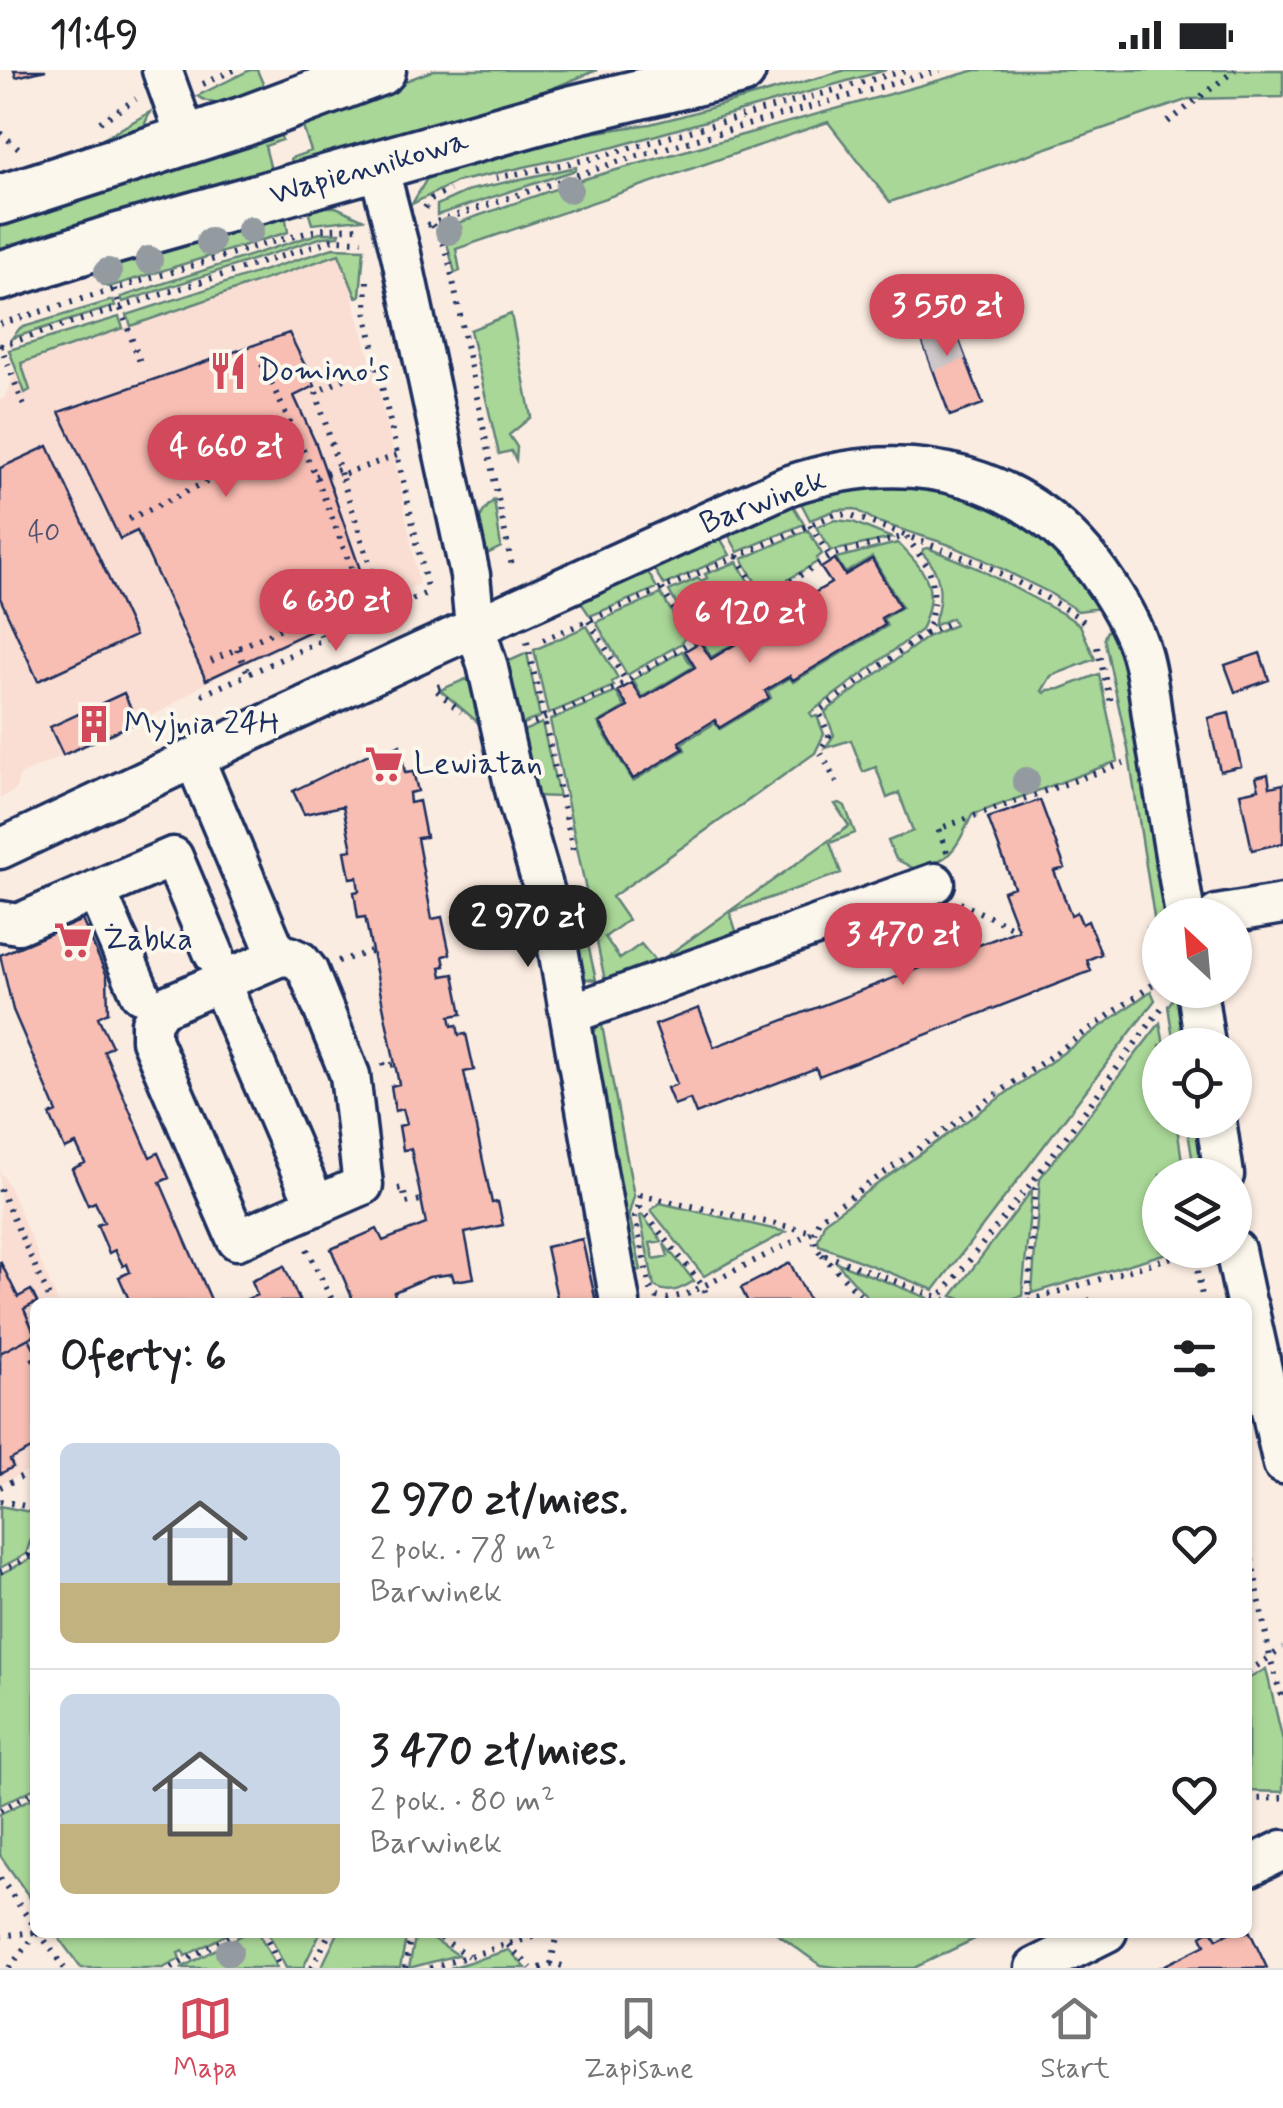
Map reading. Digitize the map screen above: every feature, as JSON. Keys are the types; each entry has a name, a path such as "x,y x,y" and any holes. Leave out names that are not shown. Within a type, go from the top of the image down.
{"main road":[{"path":"0,200 284,108 382,70"},
{"name":"Wapiennikowa","path":"0,276 115,239 574,110 741,70"}],"street":[{"path":"164,86 186,140"},
{"path":"378,166 401,254 470,574 475,627 552,920 619,1298"},
{"name":"Barwinek","path":"0,849 787,486 822,474 901,467 970,478 1023,502 1058,527 1091,560 1122,608 1141,652 1182,898"},
{"path":"194,758 278,957"},
{"path":"0,922 18,924 173,856 310,1223"},
{"path":"570,1014 943,874"},
{"path":"96,890 140,993"},
{"path":"1252,909 1283,904"},
{"path":"289,956 308,970 350,1075 363,1185 310,1223 237,1240 151,1040 151,1023 160,1008 217,968 278,957 289,956"},
{"path":"1239,1268 1245,1298"},
{"path":"1252,1327 1283,1464"},
{"path":"1252,1865 1283,1850"},
{"path":"1035,1968 1095,1938"}],"path":[{"path":"91,128 164,86 234,70"},
{"path":"493,178 595,158 906,70"},
{"path":"420,227 616,162 940,70"},
{"path":"1168,122 1235,70"},
{"path":"0,133 20,150"},
{"path":"10,153 35,145"},
{"path":"423,210 431,198 458,187"},
{"path":"0,324 226,254 321,230 370,227"},
{"path":"440,235 448,257 512,570"},
{"path":"24,406 0,345 332,240 369,241"},
{"path":"114,289 142,365"},
{"path":"366,311 428,592"},
{"path":"260,360 316,476 360,591"},
{"path":"377,364 316,392 385,611"},
{"path":"129,519 298,438"},
{"path":"316,476 398,454"},
{"path":"574,850 528,647 662,588 836,514 851,515 984,566 1054,602 1091,629"},
{"path":"810,525 830,558"},
{"path":"544,718 614,689 835,554 906,536"},
{"path":"906,536 928,568 934,588 933,610 924,634"},
{"path":"737,556 762,599"},
{"path":"211,661 377,584"},
{"path":"202,694 440,587"},
{"path":"662,588 693,640"},
{"path":"311,615 323,639"},
{"path":"588,620 626,681"},
{"path":"840,789 820,751 829,736 819,711 924,634 952,622"},
{"path":"1095,640 1112,708"},
{"path":"236,650 248,673"},
{"path":"943,874 938,829 1124,763 1127,781"},
{"path":"863,1298 814,1244 813,1232 820,1218 1142,992"},
{"path":"939,1298 1036,1177 1162,1008"},
{"path":"1026,1298 1036,1177"},
{"path":"0,1189 49,1298"},
{"path":"657,1298 650,1288 635,1217 640,1194 813,1232"},
{"path":"637,1203 703,1286 708,1298"},
{"path":"310,1223 332,1298"},
{"path":"671,1298 813,1232"},
{"path":"820,1253 932,1298"},
{"path":"1039,1298 1142,1266"},
{"path":"1196,1268 1202,1298"},
{"path":"0,1487 30,1475"},
{"path":"0,1501 30,1507"},
{"path":"0,1572 30,1556"},
{"path":"1252,1567 1283,1704"},
{"path":"1252,1669 1283,1648"},
{"path":"0,1810 30,1795"},
{"path":"1252,1800 1283,1798"},
{"path":"0,1878 30,1921"},
{"path":"0,1936 30,1932"},
{"path":"9,1968 32,1938"},
{"path":"42,1938 64,1968"},
{"path":"170,1968 182,1957 225,1938"},
{"path":"266,1938 282,1968"},
{"path":"312,1968 327,1938"},
{"path":"405,1968 411,1938"},
{"path":"441,1938 469,1957"},
{"path":"430,1968 531,1938"},
{"path":"551,1964 557,1938"},
{"path":"508,1946 531,1968"},
{"path":"540,1968 551,1964 569,1968"}],"shaded area":[{"path":"344,252 398,474 419,584 207,682 164,710 20,775 15,791 0,798 0,399 4,398 19,363"},
{"path":"0,1171 56,1298 30,1298 30,1469 0,1484"}],"green space":[{"path":"257,70 267,93 224,104 197,96"},
{"path":"434,70 597,70 507,107 293,169 291,158 311,151 301,121"},
{"path":"846,70 886,70 614,147 456,182 412,204 426,180 438,170 532,142 650,124"},
{"path":"976,70 1283,70 1283,97 1189,99 890,202 828,122 456,249 460,271 455,273 443,228 584,179"},
{"path":"150,112 136,134 0,178 0,173 103,139"},
{"path":"279,130 282,140 265,146 272,174 0,255 0,219"},
{"path":"576,167 437,215 437,205 470,190"},
{"path":"307,207 336,207 362,219 312,224"},
{"path":"285,213 288,232 109,287 102,284 97,268"},
{"path":"320,233 340,233 123,302 121,297"},
{"path":"333,248 364,249 360,296 356,297 339,254 131,326 127,315"},
{"path":"113,300 115,306 12,338 20,328"},
{"path":"511,314 531,417 509,435 517,447 516,460 511,451 499,454 470,330"},
{"path":"119,317 123,328 21,363 30,390 25,393 9,350"},
{"path":"873,486 947,493 1012,518 1072,566 1101,608 1078,611 980,558 878,522 855,509 836,510 810,520 800,501"},
{"path":"494,500 501,547 483,556 479,520"},
{"path":"792,504 804,524 738,552 727,532"},
{"path":"835,520 853,522 892,538 831,551 816,527"},
{"path":"808,530 822,554 817,562 769,591 760,590 742,559"},
{"path":"719,536 730,555 664,585 651,565"},
{"path":"898,543 928,582 929,603 921,630 810,713 817,716 824,734 815,753 612,897 628,920 605,937 620,959 641,944 657,963 849,826 835,804 840,803 845,806 855,833 830,843 841,873 730,912 738,937 606,985 550,720 616,692 625,707 598,723 633,781 685,750 682,743 715,723 720,729 771,698 768,691 790,678 793,682 887,626 883,619 902,607 872,557 845,573 836,558"},
{"path":"928,548 979,569 1080,625 1095,659 1051,676 1042,691 1060,689 1099,674 1118,761 972,815 952,851 937,862 915,869 896,859 888,841 913,831 899,793 887,798 876,767 863,772 851,740 825,748 834,735 825,712 927,637 955,625 952,618 933,626 939,587 934,569 922,553"},
{"path":"737,562 755,599 694,635 669,591 698,578 701,581 707,578 705,574"},
{"path":"645,567 657,588 590,616 578,598"},
{"path":"661,594 686,635 682,643 627,675 596,622"},
{"path":"752,610 760,624 711,657 702,640"},
{"path":"587,626 618,678 612,682 614,686 548,714 534,650"},
{"path":"1112,629 1123,663 1140,734 1166,898 1151,898 1128,749 1104,638"},
{"path":"682,651 693,667 642,697 633,680"},
{"path":"527,653 540,717 520,725 505,663"},
{"path":"466,679 477,691 484,724 440,690"},
{"path":"542,723 559,797 534,796 521,732"},
{"path":"581,913 596,980 577,972 561,919"},
{"path":"1142,997 1142,1008 1149,1008 934,1290 819,1245 825,1221"},
{"path":"1168,1008 1183,1008 1187,1028 1171,1028"},
{"path":"601,1020 634,1196 629,1214 641,1270 634,1271 589,1057 593,1034"},
{"path":"1142,1046 1142,1138 1179,1138 1182,1158 1142,1158 1142,1260 1032,1293 1040,1178"},
{"path":"1189,1138 1205,1138 1208,1158 1192,1158"},
{"path":"1032,1190 1022,1296 952,1296"},
{"path":"660,1203 786,1232 704,1276 651,1210"},
{"path":"642,1215 662,1241 650,1243 654,1259 668,1256 664,1244 694,1281 674,1290 654,1286"},
{"path":"836,1262 928,1298 868,1298"},
{"path":"0,1506 30,1512 26,1554 0,1568"},
{"path":"30,1559 30,1790 0,1805 0,1574"},
{"path":"1266,1669 1283,1741 1283,1792 1252,1791 1252,1677"},
{"path":"30,1799 30,1898 0,1855 0,1814"},
{"path":"59,1938 219,1938 185,1956 183,1951 178,1953 180,1959 163,1968 81,1968"},
{"path":"236,1938 261,1938 277,1968 181,1968"},
{"path":"271,1938 318,1938 303,1968 286,1968"},
{"path":"336,1938 406,1938 400,1968 321,1968"},
{"path":"415,1938 432,1938 458,1955 409,1968"},
{"path":"783,1938 977,1938 914,1968 820,1965"},
{"path":"509,1950 526,1968 450,1968"}],"building":[{"path":"14,70 46,70 16,77"},
{"path":"944,301 983,404 950,416 912,313"},
{"path":"289,333 315,386 294,396 375,601 206,680 137,531 120,539 59,412"},
{"path":"48,446 135,636 38,681 0,598 0,468"},
{"path":"835,559 845,575 872,559 900,607 881,618 885,625 793,680 790,676 765,691 769,698 719,728 715,720 679,742 683,749 633,779 600,723 628,707 618,691 632,683 642,699 695,667 685,651 700,642 711,659 762,624 753,608 767,599 777,615 831,583 821,568"},
{"path":"1260,653 1269,680 1235,692 1225,665"},
{"name":"Myjnia 24H","path":"124,693 137,722 63,755 50,727"},
{"path":"1229,713 1241,766 1220,771 1208,718"},
{"path":"400,745 405,773 413,772 418,791 409,793 410,803 419,801 426,837 417,838 432,919 442,917 450,954 443,956 445,966 440,967 442,976 454,974 462,1014 450,1016 459,1035 466,1034 474,1070 464,1072 492,1203 498,1202 503,1225 465,1233 474,1278 454,1281 452,1274 429,1277 394,1292 396,1298 352,1298 331,1249 377,1229 383,1241 426,1224 411,1149 403,1150 399,1126 407,1124 403,1109 395,1111 391,1086 399,1084 365,917 358,918 354,892 359,891 357,877 350,878 345,851 352,850 343,806 304,814 293,791 371,753 374,758"},
{"path":"1268,774 1270,787 1283,784 1283,843 1252,850 1240,793 1259,789 1256,777"},
{"path":"1040,800 1065,868 1054,871 1071,915 1077,912 1082,924 1088,921 1101,954 1087,960 1091,971 819,1076 816,1068 696,1114 690,1099 674,1105 667,1088 677,1084 655,1025 699,1008 714,1047 1018,930 1003,891 1014,887 988,818"},
{"path":"82,920 107,976 108,1012 98,1017 112,1046 104,1051 150,1157 158,1153 169,1178 160,1182 210,1298 128,1298 119,1277 130,1272 115,1250 109,1253 97,1225 104,1222 95,1202 88,1205 72,1169 85,1163 76,1144 65,1149 50,1115 57,1112 13,1010 0,955"},
{"path":"582,1239 595,1298 557,1298 546,1247"},
{"path":"0,1261 18,1297 31,1290 35,1298 30,1298 30,1306 24,1309 30,1338 0,1353"},
{"path":"790,1263 808,1298 746,1298 741,1288"},
{"path":"284,1266 298,1298 250,1298 257,1295 252,1281"},
{"path":"30,1340 30,1450 10,1460 13,1467 0,1474 0,1353"},
{"path":"1252,1936 1267,1968 1159,1968 1205,1945 1202,1938"}],"tunnel":[{"path":"927,353 959,341"}],"place":[{"name":"Domino's","path":"228,371"},
{"name":"Myjnia 24H","path":"94,724"},
{"name":"Lewiatan","path":"384,764"},
{"name":"Żabka","path":"73,940"}]}
